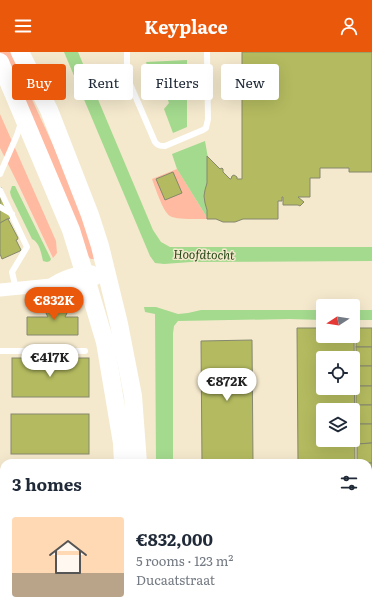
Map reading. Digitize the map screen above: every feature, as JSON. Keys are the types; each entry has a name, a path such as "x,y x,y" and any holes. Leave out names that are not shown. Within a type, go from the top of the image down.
{"main road":[{"path":"20,52 49,110 100,246 119,324 133,396 138,459"},
{"path":"0,62 71,230 86,277 104,342 122,442 123,459"}],"street":[{"path":"0,290 51,285 57,280 86,277 106,272"}],"lane":[{"path":"127,52 126,70 128,77 155,142 161,146 165,146 206,128 208,120 207,52"},
{"path":"0,174 23,117"},
{"path":"0,190 27,247 12,272 16,289"},
{"path":"0,207 12,214"},
{"path":"0,351 85,351"}],"shaded area":[{"path":"0,52 10,52 16,64 12,64 12,80"},
{"path":"20,100 32,100 89,229 94,259 87,256"},
{"path":"0,114 56,241 57,253 53,258 0,148"},
{"path":"177,169 208,219 177,218 167,214 152,179"}],"water":[{"path":"64,52 78,52 83,64 74,64 74,76"},
{"path":"187,60 187,64 147,64 146,62"},
{"name":"Hoofdtocht","path":"84,100 98,100 153,230 161,242 170,247 372,247 372,261 191,262 164,264 155,263 150,256"},
{"path":"168,100 187,100 187,127 173,133 164,109 169,103"},
{"path":"205,141 208,158 207,184 204,197 208,219 177,169 172,154"},
{"path":"12,186 15,186 51,259 50,261 43,261 37,243 32,239 11,196 10,192"},
{"path":"144,307 156,307 178,314 201,310 316,310 316,320 178,321 174,326 173,333 173,459 156,459 155,314 145,312"},
{"path":"360,310 372,310 372,320 360,320"}],"building":[{"path":"242,52 372,52 372,172 349,172 349,168 320,168 320,178 310,178 310,197 298,197 304,202 300,206 283,205 283,197 282,201 278,201 278,219 243,219 235,222 223,222 216,219 207,219 204,196 207,183 207,156 220,169 223,169 223,172 230,179 234,175 237,179 242,179 242,100 279,100 279,64 242,64"},
{"path":"173,172 182,193 165,200 156,179"},
{"path":"1,187 8,202 10,218 0,223 0,188"},
{"path":"7,219 18,238 16,240 21,250 2,259 0,254 0,223"},
{"path":"53,298 58,298 66,303 68,308 65,317 78,317 78,335 27,335 27,317 48,317 45,309 46,305 48,301"},
{"path":"297,328 316,328 316,343 354,343 354,351 316,351 316,395 354,395 355,403 316,403 316,447 355,447 355,459 298,459"},
{"path":"360,328 372,328 372,347 356,347 356,343 360,343"},
{"path":"252,340 253,459 202,459 201,341"},
{"path":"356,347 372,347 372,366 360,366 360,351 356,351"},
{"path":"12,358 89,358 89,397 12,397"},
{"path":"360,366 372,366 372,386 360,386"},
{"path":"360,386 372,386 372,405 360,405 360,403 356,403 356,395 360,395"},
{"path":"360,405 372,405 372,424 360,424"},
{"path":"11,414 89,414 89,454 11,454"},
{"path":"360,424 372,424 372,443 360,444"},
{"path":"372,443 372,459 357,459 357,447 360,447 360,444"}]}
